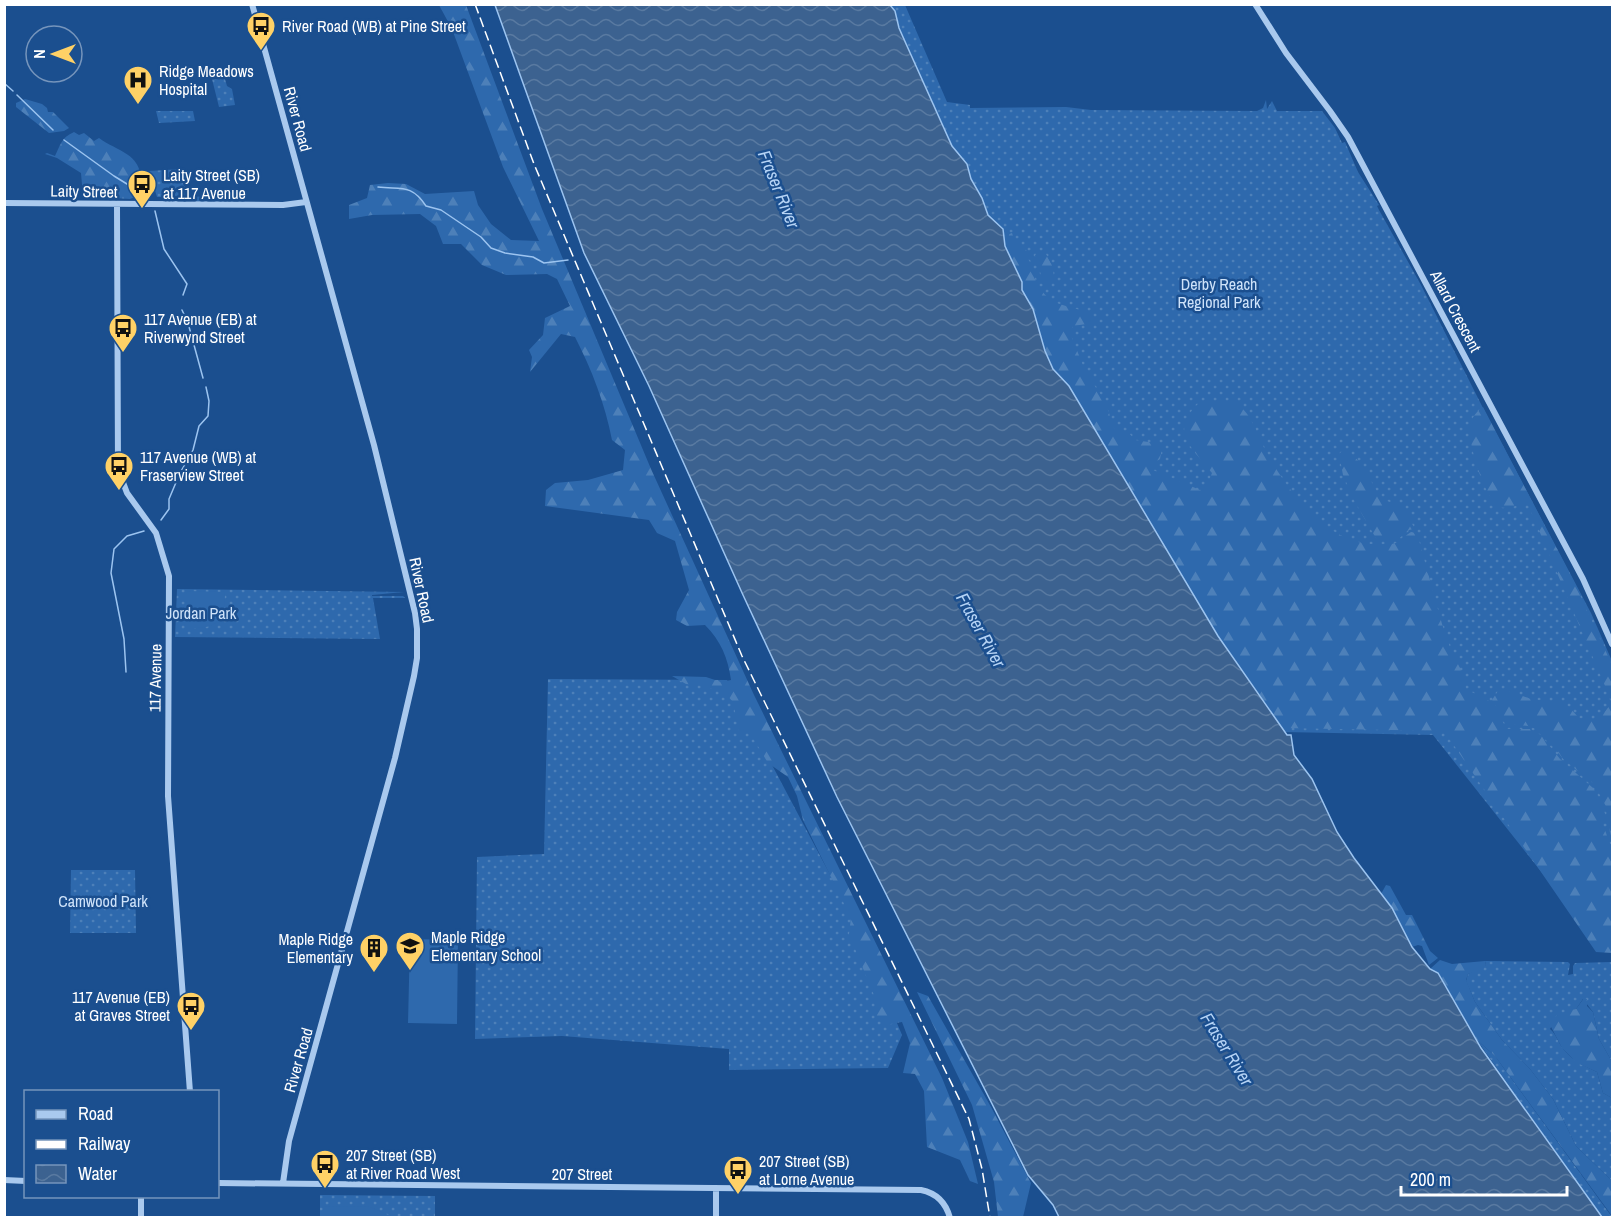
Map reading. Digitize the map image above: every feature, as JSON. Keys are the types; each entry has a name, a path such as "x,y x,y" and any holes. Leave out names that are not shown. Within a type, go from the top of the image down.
{"street":[{"name":"River Road","path":"252,4 374,445 415,613 418,643 414,676 395,758 289,1141 283,1183"},
{"name":"Allard Crescent","path":"1255,4 1286,53 1348,137 1577,568 1612,644"},
{"name":"Laity Street","path":"4,203 283,205 306,202"},
{"name":"117 Avenue","path":"117,204 118,469 127,493 156,533 169,576 168,795 190,1090"},
{"path":"4,1180 24,1180"},
{"name":"207 Street","path":"219,1183 921,1190 935,1195 943,1202 950,1218"},
{"path":"716,1188 716,1218"},
{"path":"141,1198 141,1218"}],"green space":[{"path":"439,5 466,5 542,209 651,469 754,695 942,1078 968,1142 978,1184 970,1181 960,1160 927,1147 924,1091 915,1074 903,1073 910,1043 902,1022 885,1025 870,1011 878,1005 849,934 851,918 803,820 797,796 788,777 768,763 750,733 739,731 733,702 724,692 686,684 672,676 706,677 721,682 731,680 723,650 711,631 705,625 687,626 676,620 677,612 689,590 675,541 657,533 649,520 545,506 546,490 555,483 588,480 623,470 625,450 612,440 597,387 575,337 561,334 530,372 532,357 529,350 543,335 545,318 570,306 557,279 547,274 506,275 482,265 461,244 443,244 436,226 420,214 372,215 349,219 349,205 367,198 370,185 406,184 425,194 474,191 478,205 491,224 511,240 539,241 503,167 452,29"},
{"name":"Derby Reach Regional Park","path":"890,5 905,5 947,102 970,105 970,108 1066,107 1091,110 1257,111 1263,108 1266,100 1267,109 1272,101 1277,111 1322,111 1335,128 1342,143 1345,142 1358,172 1379,205 1377,206 1379,210 1421,285 1591,613 1612,661 1612,951 1604,951 1433,735 1284,732 1217,640 1062,382 923,85 899,28 895,11"},
{"path":"212,79 225,79 227,86 232,89 235,105 219,107"},
{"path":"25,99 42,104 48,112 53,112 69,128 49,133 16,107 16,103"},
{"path":"156,111 193,111 195,121 159,123"},
{"path":"74,132 79,135 84,133 94,141 99,138 133,159 140,173 141,183 137,196 130,199 83,196 81,173 57,158 45,154 55,156 64,139"},
{"path":"181,169 187,196 206,197 204,202 181,200 181,197 157,197 149,171"},
{"path":"1012,233 1014,239 1028,252 1027,258 1035,280 1047,297 1059,304 1088,313 1093,323 1073,326 1070,333 1086,373 1105,401 1114,428 1128,432 1135,440 1155,443 1162,448 1160,459 1153,464 1153,470 1200,490 1208,483 1212,473 1186,438 1185,422 1190,412 1200,402 1232,402 1239,405 1249,417 1286,484 1312,514 1327,527 1343,537 1360,543 1396,543 1411,532 1417,533 1442,624 1466,689 1491,702 1507,729 1530,729 1541,735 1560,759 1593,788 1600,800 1607,819 1601,825 1612,846 1612,953 1596,952 1444,731 1283,728 1218,636 1069,386 1053,369 1045,351 1033,309 1022,290 1022,282 1005,246 1004,236"},
{"path":"1046,254 1053,267 1054,281 1049,281 1044,285 1035,255"},
{"path":"1483,407 1574,582 1612,665 1612,841 1609,812 1594,784 1563,759 1542,731 1528,726 1507,724 1492,700 1498,691 1509,691 1531,699 1560,703 1568,706 1579,718 1591,721 1602,715 1611,704 1527,502 1511,507 1500,507 1494,502 1483,483 1471,444 1470,426"},
{"path":"1344,449 1361,464 1381,499 1402,509 1415,529 1396,540 1377,540 1355,502 1343,475 1339,454"},
{"name":"Jordan Park","path":"177,589 404,592 372,596 403,596 405,598 373,598 380,639 175,637"},
{"path":"189,591 225,592 223,611 216,622 204,627 185,628 185,594"},
{"path":"548,679 727,680 852,916 902,1035 888,1068 729,1070 729,1049 562,1036 475,1039 477,857 544,854"},
{"name":"Camwood Park","path":"71,870 135,870 136,933 70,933"},
{"path":"1386,885 1390,886 1406,915 1412,915 1430,951 1438,958 1429,965 1422,946 1412,947 1399,920 1381,894"},
{"path":"410,939 458,940 457,1024 408,1023"},
{"path":"1440,960 1452,964 1485,961 1486,965 1483,969 1468,974 1466,980 1475,1002 1502,1040 1530,1069 1553,1099 1576,1146 1612,1181 1612,1216 1495,1056 1477,1040 1438,973 1430,969"},
{"path":"1485,961 1568,962 1570,964 1568,975 1573,974 1575,963 1612,962 1612,1075 1611,1060 1599,1039 1593,1012 1583,999 1576,1009 1557,1016 1550,1029 1571,1057 1597,1072 1603,1093 1612,1098 1612,1181 1576,1146 1553,1099 1530,1069 1502,1040 1475,1002 1466,981 1468,974 1486,965"},
{"path":"917,992 928,996 1031,1183 1023,1217 998,1217 994,1182 972,1105"},
{"path":"1584,998 1587,999 1587,1006 1593,1012 1599,1039 1611,1060 1612,1098 1603,1093 1597,1072 1577,1063 1562,1048 1549,1023 1561,1013 1576,1009"},
{"path":"1477,1040 1495,1056 1612,1217 1600,1215"},
{"path":"320,1195 435,1196 435,1217 320,1218"},
{"path":"324,1206 370,1207 393,1217 324,1217"}],"water":[{"name":"Fraser River","path":"495,5 890,5 895,11 899,28 952,146 967,164 971,179 982,198 988,215 1003,229 1005,246 1022,282 1022,290 1033,309 1045,351 1053,369 1069,386 1218,636 1287,735 1291,735 1294,755 1312,779 1337,832 1392,908 1412,947 1430,969 1438,973 1481,1048 1602,1217 1059,1217 1053,1205 1028,1175 837,797 649,386 584,253"}],"waterway":[{"path":"4,83 13,91"},
{"path":"17,95 53,130"},
{"path":"64,140 140,192"},
{"path":"378,187 410,191 426,206 441,210 481,237 491,248 505,253 533,257 544,263 568,260"},
{"path":"155,211 164,249 187,284 183,295"},
{"path":"182,310 188,323 203,378"},
{"path":"161,520 169,509 169,499 193,450 199,426 208,416 209,401 206,387"},
{"path":"126,672 124,639 111,573 114,549 127,536 144,531"}],"railway":[{"path":"475,4 534,164 742,656 969,1119 982,1169 990,1218"}],"place":[{"name":"River Road (WB) at Pine Street","path":"261,52"},
{"name":"Ridge Meadows Hospital","path":"138,106"},
{"name":"Laity Street (SB) at 117 Avenue","path":"142,210"},
{"name":"117 Avenue (EB) at Riverwynd Street","path":"123,354"},
{"name":"117 Avenue (WB) at Fraserview Street","path":"119,492"},
{"name":"Maple Ridge Elementary School","path":"410,972"},
{"name":"Maple Ridge Elementary","path":"374,974"},
{"name":"117 Avenue (EB) at Graves Street","path":"191,1032"},
{"name":"207 Street (SB) at River Road West","path":"325,1190"},
{"name":"207 Street (SB) at Lorne Avenue","path":"738,1196"}]}
